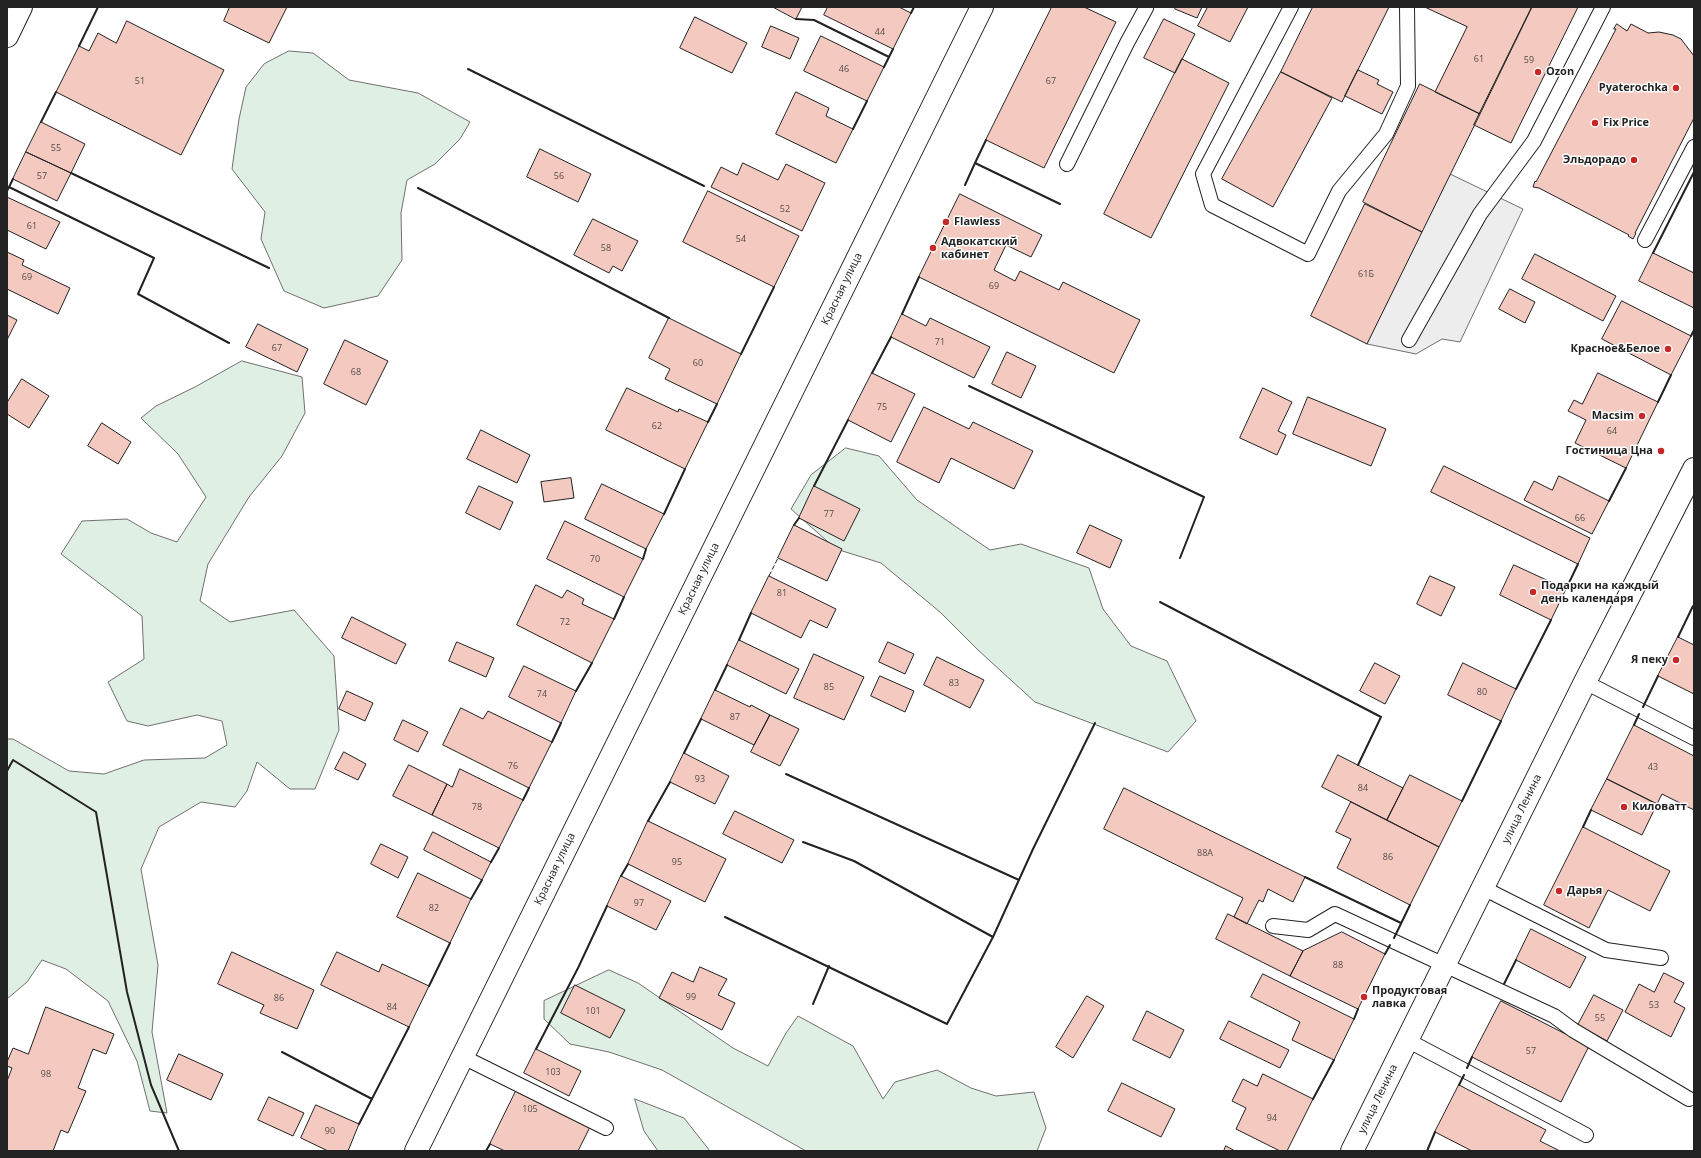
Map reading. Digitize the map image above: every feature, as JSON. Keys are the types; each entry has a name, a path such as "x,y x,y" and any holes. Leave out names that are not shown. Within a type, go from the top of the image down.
{"street":[{"path":"7,36 22,7"},
{"name":"Красная улица","path":"416,1151 982,7"},
{"name":"улица Ленина","path":"1352,1151 1585,682 1694,469"}],"lane":[{"path":"1067,164 1146,8 1145,7"},
{"path":"1291,7 1203,174 1212,205 1308,254 1339,191 1386,134 1408,86 1407,7"},
{"path":"1409,340 1480,214 1534,141 1603,7"},
{"path":"1645,240 1694,147"},
{"path":"1585,682 1694,738"},
{"path":"1483,888 1606,950 1661,958"},
{"path":"1273,926 1308,930 1335,914 1554,1016 1573,1030 1689,1099"},
{"path":"1407,1040 1586,1136"},
{"path":"463,1057 606,1128"}],"green space":[{"path":"289,51 313,53 349,80 418,93 470,122 460,139 435,164 407,180 401,213 402,260 378,296 324,308 284,291 261,239 265,212 232,169 239,119 246,87 264,64"},
{"path":"242,361 302,377 305,413 282,456 249,497 208,564 200,601 230,622 294,610 334,656 339,730 315,789 290,789 257,762 247,791 235,807 201,802 159,827 141,869 158,965 152,1032 167,1113 150,1111 137,1061 108,1001 66,969 42,960 27,982 7,999 7,739 13,739 69,771 104,774 144,760 205,758 227,745 222,721 197,715 148,726 127,721 108,682 144,659 142,616 61,554 82,521 127,519 151,533 177,542 206,497 178,454 141,418 156,406 195,387"},
{"path":"846,448 879,456 917,500 990,550 1021,544 1089,568 1103,609 1131,646 1167,661 1196,721 1168,752 1035,702 978,650 940,612 881,563 836,549 791,509 811,475"},
{"path":"609,970 638,983 733,1048 768,1066 786,1033 798,1016 853,1046 883,1099 895,1082 937,1070 971,1088 996,1096 1034,1092 1046,1128 1037,1151 806,1151 662,1070 609,1052 570,1044 544,1019 544,1001"},
{"path":"635,1099 684,1118 710,1151 658,1151 644,1131"}],"shaded area":[{"path":"1450,174 1523,209 1460,342 1442,339 1416,354 1367,344"}],"building":[{"path":"230,7 287,7 269,43 224,21"},
{"path":"773,7 802,7 796,19"},
{"path":"828,7 899,7 911,13 893,49 824,15"},
{"path":"1052,7 1084,7 1116,22 1044,168 986,140"},
{"path":"1176,7 1202,7 1197,18 1175,9"},
{"path":"1208,7 1248,7 1230,42 1198,26"},
{"path":"1313,7 1389,7 1342,102 1281,72"},
{"path":"1425,7 1532,7 1480,114 1435,92 1467,27"},
{"path":"1532,7 1578,7 1511,143 1474,125"},
{"path":"695,17 747,43 732,73 680,48"},
{"path":"1164,19 1195,34 1175,73 1144,58"},
{"path":"127,21 224,70 181,155 56,92 79,46 89,51 98,33 116,43"},
{"path":"1617,24 1627,31 1631,24 1648,33 1659,32 1673,35 1681,39 1694,56 1694,118 1633,239 1628,236 1629,235 1539,188 1533,187 1616,29 1614,29"},
{"path":"771,26 799,38 790,59 762,47"},
{"path":"821,36 884,67 867,101 804,71"},
{"path":"1182,59 1229,83 1151,238 1104,214"},
{"path":"1358,70 1379,80 1377,84 1393,92 1382,114 1345,96"},
{"path":"1281,72 1332,98 1273,207 1222,179"},
{"path":"1420,84 1480,114 1422,232 1363,202"},
{"path":"796,92 829,108 826,116 853,129 836,163 776,134"},
{"path":"41,122 85,144 71,173 26,152"},
{"path":"540,149 591,174 578,202 527,177"},
{"path":"26,152 71,173 57,201 13,179"},
{"path":"743,163 778,180 786,164 825,183 802,231 711,187 721,167 737,175"},
{"path":"708,191 799,236 774,287 683,242"},
{"path":"960,194 1042,235 1031,257 1006,245 994,270 1015,281 1020,271 1059,290 1063,282 1140,320 1114,373 919,277"},
{"path":"7,197 60,222 46,249 7,230"},
{"path":"1365,204 1422,232 1367,344 1311,316"},
{"path":"593,219 638,241 622,271 613,266 609,273 574,255"},
{"path":"7,252 24,260 22,265 70,288 58,314 7,289"},
{"path":"1653,253 1694,273 1694,308 1639,281"},
{"path":"1535,254 1616,296 1603,321 1522,279"},
{"path":"1510,289 1535,302 1525,323 1499,309"},
{"path":"1622,301 1691,336 1671,375 1602,339"},
{"path":"902,314 926,326 930,318 990,347 974,378 891,337"},
{"path":"7,315 17,320 7,340"},
{"path":"669,318 741,354 717,404 665,379 670,369 649,358"},
{"path":"258,324 308,349 297,372 246,347"},
{"path":"345,340 388,361 366,405 324,384"},
{"path":"1007,352 1036,366 1021,398 992,384"},
{"path":"872,373 915,394 891,442 848,420"},
{"path":"1598,373 1658,402 1626,468 1575,443 1586,420 1568,411 1574,400 1582,404"},
{"path":"22,379 49,396 29,428 7,414 7,403"},
{"path":"627,388 678,412 679,409 708,422 685,469 606,430"},
{"path":"1263,388 1292,402 1278,431 1286,435 1277,455 1240,438"},
{"path":"1308,397 1386,429 1371,466 1293,434"},
{"path":"924,407 969,429 973,422 1033,451 1014,489 951,458 939,483 897,462"},
{"path":"102,423 131,442 118,464 88,446"},
{"path":"481,430 530,455 517,483 467,459"},
{"path":"1444,466 1590,538 1578,564 1431,492"},
{"path":"1559,476 1609,501 1592,534 1524,500 1534,481 1552,490"},
{"path":"571,478 574,498 544,502 541,482"},
{"path":"602,484 664,514 646,549 585,519"},
{"path":"479,486 513,502 500,530 466,513"},
{"path":"814,486 860,509 844,541 799,518"},
{"path":"565,521 643,559 624,597 547,559"},
{"path":"794,525 842,549 827,581 778,558"},
{"path":"1090,525 1122,540 1110,568 1077,553"},
{"name":"Подарки на каждый день календаря","path":"1514,565 1566,589 1551,620 1500,595"},
{"path":"769,576 836,609 827,628 810,620 801,638 751,613"},
{"path":"1430,576 1455,587 1441,616 1417,604"},
{"path":"536,585 562,598 567,590 584,599 582,604 614,619 592,663 517,625"},
{"path":"352,617 406,644 396,664 342,638"},
{"path":"1678,637 1694,645 1694,694 1658,676"},
{"path":"739,640 799,669 786,694 727,665"},
{"path":"457,642 494,658 486,677 449,661"},
{"path":"888,642 914,654 905,674 879,662"},
{"path":"814,654 864,677 844,720 794,698"},
{"path":"937,657 984,680 970,708 924,685"},
{"path":"1375,663 1400,676 1385,704 1360,691"},
{"path":"1463,663 1516,689 1501,721 1448,695"},
{"path":"524,666 576,691 561,723 509,697"},
{"path":"880,676 914,691 905,712 871,696"},
{"path":"715,690 750,707 751,705 770,715 754,745 701,719"},
{"path":"347,691 373,703 365,721 339,709"},
{"path":"461,708 483,719 488,711 552,742 529,788 443,745"},
{"path":"770,715 799,729 780,766 751,752"},
{"path":"403,720 428,732 418,752 394,740"},
{"path":"1634,725 1694,756 1694,810 1662,794 1657,804 1607,779"},
{"path":"344,752 366,764 358,780 335,769"},
{"path":"684,753 729,776 715,804 670,782"},
{"path":"1338,755 1403,788 1387,820 1322,787"},
{"path":"409,765 447,784 432,815 393,796"},
{"path":"460,769 523,800 499,848 432,815 447,784 452,787"},
{"path":"1410,775 1462,801 1439,847 1387,820"},
{"name":"Киловатт","path":"1607,779 1657,804 1642,835 1591,810"},
{"path":"1124,788 1305,877 1293,902 1268,889 1263,902 1259,900 1247,924 1234,917 1243,898 1104,829"},
{"path":"1351,802 1439,847 1410,905 1337,868 1351,839 1336,832"},
{"path":"735,811 794,840 782,863 723,834"},
{"path":"648,821 726,859 705,902 628,864"},
{"path":"1583,827 1670,871 1650,911 1608,890 1589,928 1544,905"},
{"path":"433,832 491,862 482,880 424,850"},
{"path":"381,844 408,857 398,878 371,864"},
{"path":"418,873 471,899 450,943 397,917"},
{"path":"621,876 671,901 656,930 607,906"},
{"path":"1228,914 1303,951 1290,976 1216,939"},
{"path":"1531,929 1586,957 1570,988 1516,960"},
{"path":"1342,932 1385,954 1358,1009 1290,976 1303,951"},
{"path":"232,952 314,990 297,1029 260,1013 264,1005 218,984"},
{"path":"337,952 379,972 382,964 429,986 409,1027 321,985"},
{"path":"700,967 727,979 718,995 735,1003 722,1030 659,998 672,972 693,982"},
{"path":"1664,973 1684,983 1674,1002 1685,1008 1671,1037 1625,1012 1639,984 1654,992"},
{"path":"1263,974 1354,1019 1334,1060 1292,1040 1300,1022 1251,997"},
{"path":"575,985 625,1010 610,1038 561,1013"},
{"path":"1594,995 1623,1010 1607,1041 1578,1025"},
{"path":"1087,996 1104,1006 1073,1058 1056,1047"},
{"path":"1501,1001 1589,1046 1561,1102 1472,1057"},
{"path":"46,1007 114,1034 106,1054 93,1049 78,1088 86,1091 68,1133 61,1130 53,1151 7,1151 7,1081 12,1068 7,1066 7,1062 13,1048 28,1054"},
{"path":"1147,1011 1184,1030 1170,1058 1133,1040"},
{"path":"1229,1021 1289,1050 1280,1068 1220,1039"},
{"path":"536,1049 581,1071 569,1096 524,1073"},
{"path":"179,1054 223,1074 211,1100 167,1080"},
{"path":"1263,1074 1313,1099 1287,1151 1280,1151 1236,1129 1246,1108 1232,1101 1243,1079 1257,1086"},
{"path":"1122,1083 1175,1109 1161,1137 1108,1111"},
{"path":"1459,1085 1546,1130 1540,1141 1560,1151 1472,1151 1435,1132"},
{"path":"516,1091 590,1127 578,1151 505,1151 490,1144"},
{"path":"269,1097 304,1113 293,1136 258,1120"},
{"path":"316,1105 359,1124 348,1151 328,1151 301,1138"},
{"path":"1226,1146 1235,1151 1224,1151"}],"fence":[{"path":"769,576 778,558"}],"wall":[{"path":"79,46 98,7"},
{"path":"911,13 914,7"},
{"path":"796,19 814,20 889,57"},
{"path":"884,67 893,49"},
{"path":"468,69 704,186"},
{"path":"41,122 56,92"},
{"path":"853,129 867,101"},
{"path":"986,140 975,163 1060,204"},
{"path":"965,185 975,163"},
{"path":"1653,253 1694,172"},
{"path":"71,173 269,268"},
{"path":"7,191 13,179"},
{"path":"9,187 154,258 138,294 229,343"},
{"path":"418,188 669,318"},
{"path":"902,314 919,277"},
{"path":"741,354 774,287"},
{"path":"1691,336 1694,330"},
{"path":"872,373 891,337"},
{"path":"1658,402 1671,375"},
{"path":"969,386 1204,497 1180,558"},
{"path":"708,422 717,404"},
{"path":"814,486 848,420"},
{"path":"1609,501 1626,468"},
{"path":"664,514 685,469"},
{"path":"794,525 799,518"},
{"path":"643,559 646,549"},
{"path":"1566,589 1578,564"},
{"path":"614,619 624,597"},
{"path":"1160,602 1381,717 1358,765"},
{"path":"1678,637 1693,606"},
{"path":"739,640 751,613"},
{"path":"1516,689 1551,620"},
{"path":"576,691 592,663"},
{"path":"715,690 727,665"},
{"path":"1643,707 1658,676"},
{"path":"1634,725 1639,714"},
{"path":"684,753 701,719"},
{"path":"1462,801 1501,721"},
{"path":"552,742 561,723"},
{"path":"725,917 947,1024 993,937 1033,849 1095,723"},
{"path":"7,771 13,760 96,812 127,992 151,1085 179,1151"},
{"path":"786,774 1019,880"},
{"path":"648,821 670,782"},
{"path":"523,800 529,788"},
{"path":"1583,827 1591,810"},
{"path":"803,842 854,861 993,937"},
{"path":"491,862 499,848"},
{"path":"621,876 628,864"},
{"path":"1305,877 1401,923"},
{"path":"471,899 482,880"},
{"path":"1394,938 1410,905"},
{"path":"536,1049 578,968 607,906"},
{"path":"429,986 450,943"},
{"path":"1385,954 1390,945"},
{"path":"1504,984 1516,960"},
{"path":"813,1004 829,966"},
{"path":"1354,1019 1358,1009"},
{"path":"359,1124 409,1027"},
{"path":"282,1052 372,1099"},
{"path":"1467,1068 1472,1057"},
{"path":"1313,1099 1334,1060"},
{"path":"1459,1085 1464,1075"},
{"path":"1427,1151 1435,1132"},
{"path":"486,1151 490,1144"}],"place":[{"name":"Ozon","path":"1538,72"},
{"name":"Pyaterochka","path":"1676,88"},
{"name":"Fix Price","path":"1595,123"},
{"name":"Эльдорадо","path":"1634,160"},
{"name":"Flawless","path":"946,222"},
{"name":"Адвокатский кабинет","path":"933,248"},
{"name":"Красное&Белое","path":"1668,349"},
{"name":"Maсsim","path":"1642,416"},
{"name":"Гостиница Цна","path":"1661,451"},
{"name":"Подарки на каждый день календаря","path":"1533,592"},
{"name":"Я пеку","path":"1676,660"},
{"name":"Киловатт","path":"1624,807"},
{"name":"Дарья","path":"1559,891"},
{"name":"Продуктовая лавка","path":"1364,997"}]}
